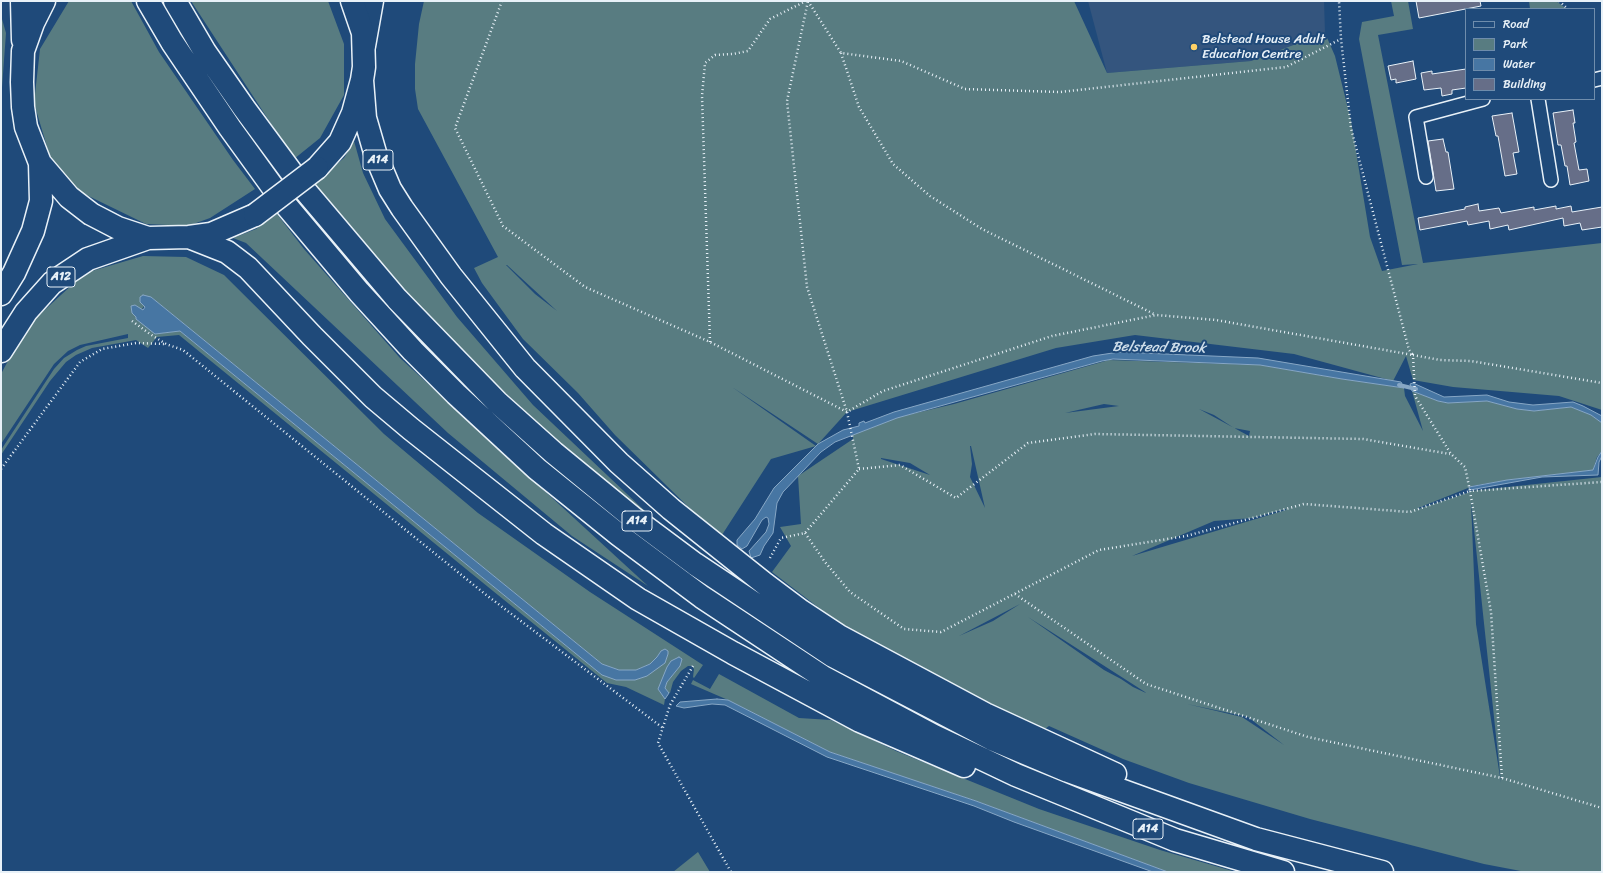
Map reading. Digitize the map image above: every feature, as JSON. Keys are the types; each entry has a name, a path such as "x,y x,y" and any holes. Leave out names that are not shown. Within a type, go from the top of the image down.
{"highway":[{"path":"22,1 23,107 26,128 40,163 69,197 91,214 118,228 148,238 189,237 211,234 255,215 317,168 340,142 353,113 362,80 364,54 363,33 352,1"},
{"path":"23,51 33,23 44,1"},
{"name":"A14","path":"148,1 172,42 230,128 290,210 359,292 413,351 456,394 538,469 619,535 702,597 823,677 934,736 1016,775 1175,840 1283,872"},
{"name":"A14","path":"174,1 205,52 303,188 397,299 497,402 554,453 632,517 695,564 832,656 992,739 1068,771 1256,839 1382,872"},
{"name":"A14","path":"362,80 365,118 376,156 390,189 410,220 451,276 525,368 620,463 670,509 795,606 839,636 985,714 1123,778 1222,814 1256,839"},
{"path":"1,294 14,273 33,231 41,201 40,163"},
{"name":"A14","path":"189,237 227,252 248,268 312,336 373,397 411,430 544,534 638,599 733,653 860,721 963,766 1016,775"},
{"name":"A12","path":"1,351 26,312 52,283 88,259 148,238"}],"main road":[{"path":"364,54 373,1"}],"street":[{"path":"1426,177 1416,117 1479,100"},
{"path":"1538,100 1551,180"}],"path":[{"path":"502,1 455,128 503,226 585,287 710,342 847,412"},
{"path":"710,342 702,96 705,63 715,54 733,54 748,51 770,19 808,1"},
{"path":"808,1 841,53 859,107 893,164 930,196 982,229 1156,315"},
{"path":"808,1 787,101 807,287 847,412 859,469"},
{"path":"1339,1 1341,39 1351,128 1409,350 1413,356 1415,396 1451,454 1465,467 1491,612 1502,778"},
{"path":"1559,1 1567,8"},
{"path":"841,53 901,61 965,89 1060,92 1286,68 1341,39"},
{"path":"847,412 883,391 1052,336 1156,315 1216,320 1413,356 1440,360 1478,362 1602,383"},
{"path":"132,321 166,344 183,350 485,594 663,728"},
{"path":"1,469 80,362 102,349 136,343 166,344"},
{"path":"770,558 781,538 805,534 859,469 900,466 956,498 1028,443 1095,434 1363,440 1451,454"},
{"path":"805,534 825,562 850,592 904,629 941,632 1099,550 1186,536 1304,504 1410,512 1470,491 1602,482"},
{"path":"1015,594 1146,684 1308,737 1502,778 1602,808"},
{"path":"693,666 682,682 670,705 658,743 731,872"}],"shaded area":[{"name":"Belstead House Adult Education Centre","path":"1088,1 1324,1 1325,33 1251,61 1107,73"}],"green space":[{"path":"1,1 2,19 6,33 1,101"},
{"path":"69,1 131,1 159,52 233,160 255,189 210,218 188,226 146,224 72,188 53,167 34,103 40,49"},
{"path":"191,1 328,1 344,44 344,95 320,138 294,159"},
{"path":"424,1 1074,1 1107,73 1251,61 1325,33 1335,56 1351,121 1370,237 1382,271 1418,264 1402,265 1359,39 1362,22 1394,16 1391,1 1408,1 1413,29 1378,35 1423,263 1602,243 1602,410 1559,396 1453,387 1413,380 1406,356 1393,381 1294,354 1135,335 1056,348 847,412 818,444 732,387 816,446 771,459 720,538 615,435 578,393 523,339 482,283 474,268 498,257 418,109 415,89 415,64 419,24","holes":["507,265 557,311 535,294"]},
{"path":"1529,1 1556,1 1566,8 1530,8"},
{"path":"354,141 363,173 385,219 457,317 533,405 664,529 622,499 449,342 313,184 344,158"},
{"path":"277,214 304,249 400,358 648,586 572,536 448,433 246,243 233,238 256,229"},
{"path":"143,256 186,257 224,275 384,434 478,513 590,592 703,665 694,678 694,669 692,666 688,666 681,671 673,682 669,693 665,688 667,682 680,666 658,689 665,699 664,705 626,687 607,683 179,335 157,337 148,348 136,340 92,348 76,355 66,362 50,381 1,455 1,450 54,369 64,358 86,346 128,338 128,334 80,345 68,351 54,364 1,444 1,374 26,327 85,273","holes":["151,297 602,664 619,670 636,670 650,664 661,651 647,676 602,675 180,331 155,334 136,317"]},
{"path":"1109,360 1260,365 1404,388 1405,396 1423,431 1412,391 1438,401 1448,403 1487,401 1517,409 1534,411 1571,407 1591,415 1602,423 1602,451 1597,457 1593,470 1507,480 1472,486 1470,491 1602,477 1602,872 1526,872 1484,864 1310,819 1189,783 1123,759 1049,726 1042,731 908,665 840,624 772,572 791,546 780,527 801,524 798,476 853,439 853,435 899,417 954,404","holes":["1104,404 1119,406 1065,413","1199,409 1214,415 1233,427","1234,428 1250,431 1249,436","970,446 985,508 970,477 972,464","881,458 910,463 930,475","1468,488 1470,492 1418,509","1471,501 1501,783 1476,624","1286,509 1132,556 1214,521 1252,518","1020,604 993,621 959,636","1028,617 1146,693 1104,670","1187,704 1248,717 1284,745 1242,717"]},
{"path":"719,674 799,718 831,720 896,751 1039,809 1160,850 1236,872 1168,872 976,801 830,752 728,700 691,684 693,680 710,689"},
{"path":"698,852 710,872 673,872"}],"water":[{"path":"143,295 151,297 602,664 619,670 636,670 650,664 661,651 665,649 668,651 668,654 665,663 647,676 635,680 616,680 602,675 180,331 155,334 136,319 132,313 131,306 135,305 143,310 145,307 140,302 140,297"},
{"path":"1119,352 1258,358 1401,382 1404,388 1260,365 1113,359 1102,361 897,418 835,442 821,452 783,492 777,503 773,533 760,555 751,558 749,551 766,532 769,524 768,518 766,517 762,520 747,546 742,549 737,545 737,540 755,519 774,488 818,444 843,430 859,426 859,423 864,421 865,423 894,412 1093,356"},
{"path":"1413,383 1444,397 1487,395 1509,402 1533,405 1573,402 1602,416 1602,423 1591,415 1571,407 1534,411 1517,409 1487,401 1448,403 1438,401 1412,391 1410,384"},
{"path":"1602,451 1598,475 1542,477 1470,490 1469,487 1507,480 1593,470"},
{"path":"679,657 682,659 680,666 667,682 665,688 669,693 665,699 658,689 667,667 671,661"},
{"path":"717,699 728,700 830,752 976,801 1168,872 1153,872 974,806 827,757 725,705 712,704 684,708 676,706 680,702"}],"building":[{"path":"1416,1 1480,1 1481,6 1419,18"},
{"path":"1413,61 1416,79 1396,83 1396,79 1391,80 1388,66"},
{"path":"1465,69 1465,88 1452,90 1452,94 1442,96 1441,88 1424,90 1421,73 1432,71 1432,74"},
{"path":"1573,110 1575,123 1573,123 1576,142 1574,143 1579,170 1587,169 1589,181 1570,185 1567,166 1565,166 1561,145 1558,145 1553,113"},
{"path":"1512,113 1519,152 1513,153 1517,174 1505,176 1498,136 1496,136 1492,116"},
{"path":"1443,139 1446,152 1448,152 1454,189 1436,191 1428,141"},
{"path":"1478,204 1479,211 1499,208 1501,213 1534,207 1534,210 1556,206 1556,209 1571,206 1572,212 1602,207 1602,227 1582,230 1580,223 1564,226 1563,218 1509,230 1508,225 1490,229 1489,221 1468,225 1467,221 1420,230 1418,218 1465,209 1465,207"}],"waterway":[{"name":"Belstead Brook","path":"1399,385 1416,389"}],"place":[{"name":"Belstead House Adult Education Centre","path":"1194,47"}]}
